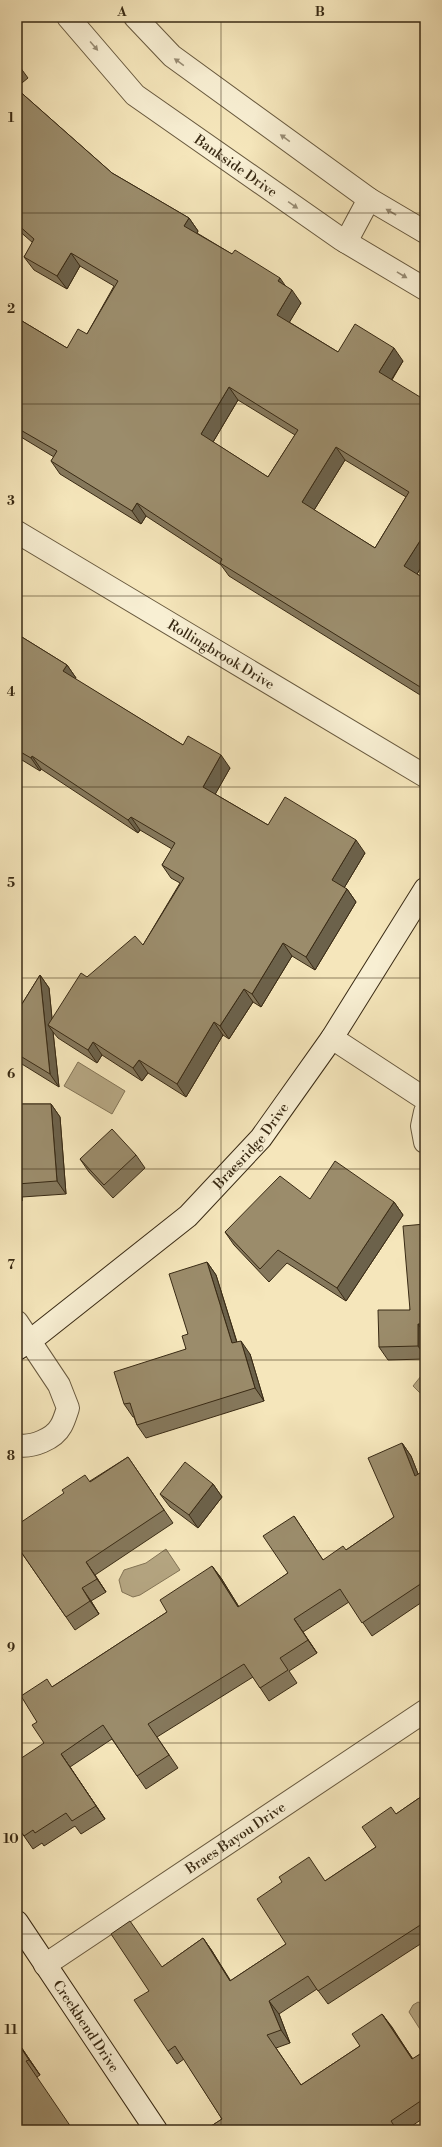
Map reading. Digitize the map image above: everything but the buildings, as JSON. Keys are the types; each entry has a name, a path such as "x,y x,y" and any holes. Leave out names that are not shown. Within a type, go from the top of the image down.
{"street":[{"name":"Bankside Drive","path":"68,17 135,95 346,242 425,289"},
{"path":"135,17 172,56 369,199 425,232"},
{"path":"346,242 369,199"},
{"name":"Rollingbrook Drive","path":"17,532 425,776"},
{"name":"Braesridge Drive","path":"23,1345 188,1216 262,1138 332,1038 425,889"},
{"path":"332,1038 425,1099"},
{"path":"425,1112 422,1126 425,1142"},
{"path":"17,1322 23,1345 59,1385 68,1408 61,1427 46,1440 23,1446 17,1445"},
{"name":"Braes Bayou Drive","path":"45,1965 425,1710"},
{"name":"Creekbend Drive","path":"17,1922 156,2130"}],"shaded area":[{"path":"78,1062 125,1091 112,1114 64,1086"},
{"path":"425,1371 425,1398 413,1386"},
{"path":"166,1549 180,1570 140,1595 133,1597 122,1592 119,1580 124,1570 146,1563"},
{"path":"418,2002 425,2005 425,2037 409,2012 413,2005"}]}
